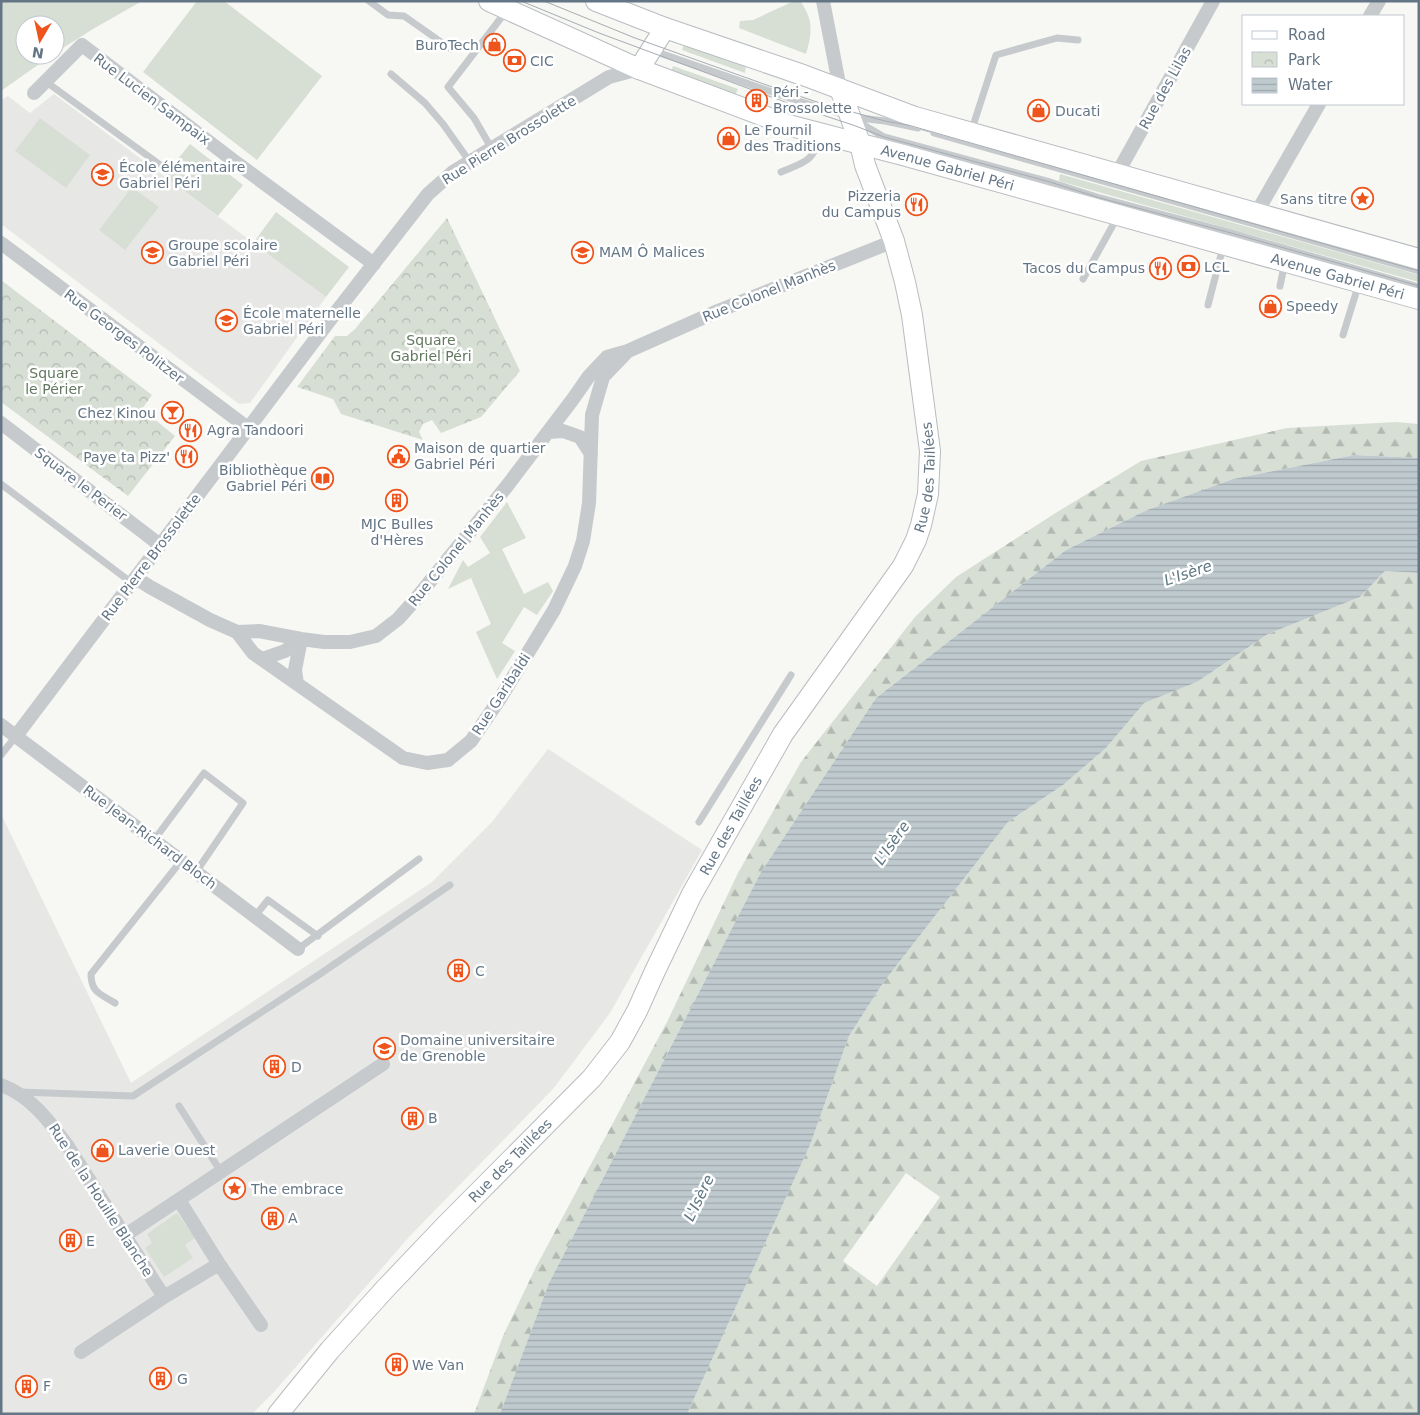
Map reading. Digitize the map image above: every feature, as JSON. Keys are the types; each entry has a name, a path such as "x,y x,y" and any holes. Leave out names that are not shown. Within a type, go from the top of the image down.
{"main road":[{"name":"Avenue Gabriel Péri","path":"489,1 639,69 788,125 860,143 1419,299"},
{"path":"596,1 665,28 840,88 898,112 1419,259"},
{"path":"639,69 665,28"},
{"name":"Rue des Taillées","path":"278,1414 330,1350 385,1289 592,1078 620,1042 692,894 783,734 903,566 916,540 928,494 930,452 912,314 906,282 894,241 865,165 860,143 840,88"}],"street":[{"path":"823,1 840,88"},
{"name":"Rue des Lilas","path":"1117,174 1213,1"},
{"path":"1371,15 1379,1"},
{"name":"Rue Lucien Sampaix","path":"34,92 82,45 374,264"},
{"name":"Rue Pierre Brossolette","path":"16,736 248,428 428,194 453,172 609,78 639,69"},
{"path":"1257,212 1318,105"},
{"name":"Rue Colonel Manhès","path":"134,580 237,632 259,631 324,642 350,642 376,636 398,619 442,568 589,376 608,357 628,351 718,311 894,241"},
{"name":"Rue Georges Politzer","path":"1,243 248,428"},
{"name":"Rue Garibaldi","path":"237,632 253,653 403,758 427,763 448,760 471,741 502,697 554,610 575,566 585,532 589,503 592,416 603,377 628,351"},
{"name":"Square le Perier","path":"1,423 160,545"},
{"path":"548,432 563,431 580,437 591,454"},
{"path":"262,659 285,650 301,639"},
{"path":"297,684 295,670 301,639"},
{"name":"Rue Jean-Richard Bloch","path":"1,725 298,949"},
{"path":"124,1236 383,1064"},
{"name":"Rue de la Houille Blanche","path":"1,1085 34,1105 50,1122 124,1236 161,1300"},
{"path":"179,1200 219,1264 261,1325"},
{"path":"81,1352 219,1264"}],"lane":[{"path":"370,1 388,15 404,16 451,49"},
{"path":"492,149 474,118 448,87 507,10"},
{"path":"970,133 996,55 1057,38 1078,40"},
{"name":"Avenue Gabriel Péri","path":"652,50 792,100 851,117 908,125 1419,271"},
{"path":"391,74 425,103 443,124 470,162"},
{"path":"45,81 159,164"},
{"name":"Avenue Gabriel Péri","path":"851,117 884,137 1419,287"},
{"path":"781,172 809,160 816,151 822,135"},
{"path":"1083,279 1118,215"},
{"path":"1208,305 1224,244"},
{"path":"1280,286 1286,262"},
{"path":"1343,335 1359,282"},
{"path":"1,484 134,580"},
{"path":"699,822 791,675"},
{"path":"1,755 16,736"},
{"path":"154,840 204,773 243,803 196,872"},
{"path":"298,949 318,936 419,859"},
{"path":"115,1002 96,992 91,982 91,974 181,860"},
{"path":"15,1092 133,1096 320,974 450,885"},
{"path":"255,916 268,900 318,936"},
{"path":"179,1106 221,1172"}],"shaded area":[{"name":"Groupe scolaire Gabriel Péri","path":"54,94 326,297 250,403 239,404 1,224 1,100 8,96 30,113"},
{"name":"Domaine universitaire de Grenoble","path":"548,749 702,850 610,1013 554,1088 409,1237 274,1392 252,1414 1,1414 1,814 131,1083 432,882 492,822"}],"green space":[{"path":"1,1 142,1 65,47 65,15 15,15 15,65 38,65 1,91"},
{"path":"197,1 224,1 322,76 257,160 143,72"},
{"path":"794,1 800,1 810,21 810,40 806,54 739,28 740,21 753,20"},
{"path":"684,44 746,65 745,73 682,50"},
{"path":"673,66 738,89 735,96 671,72"},
{"path":"40,118 90,155 66,188 15,151"},
{"path":"190,144 243,185 218,216 164,176"},
{"path":"1060,174 1419,275 1419,282 1059,181"},
{"path":"132,187 159,207 125,250 99,230"},
{"path":"276,212 349,267 326,297 253,243"},
{"name":"Square Gabriel Péri","path":"447,218 520,371 481,417 441,433 432,420 423,424 419,432 423,440 341,414 333,399 297,387 335,336 347,336 355,329"},
{"name":"Square le Périer","path":"1,280 152,395 142,409 175,436 128,496 1,402"},
{"path":"1396,422 1419,424 1419,458 1354,455 1233,479 1147,510 1066,550 876,698 761,872 549,1283 500,1414 474,1414 503,1336 536,1267 668,1020 738,873 801,762 915,617 956,577 1141,461 1287,428"},
{"path":"507,502 526,538 502,549 524,594 548,582 553,591 537,615 524,607 502,643 515,651 497,679 476,632 491,624 471,578 448,589 463,560 468,567 490,553 480,537"},
{"path":"1385,571 1419,573 1419,1414 687,1414 810,1145 849,1036 883,983 1008,822 1063,785 1105,749 1143,703 1197,682 1268,634 1360,597","holes":["906,1173 940,1197 877,1286 843,1261"]},
{"path":"177,1213 195,1238 185,1245 193,1258 164,1277 145,1248 152,1243 147,1234"}],"water":[{"name":"L'Isère","path":"1354,455 1419,458 1419,573 1385,571 1360,597 1268,634 1197,682 1144,703 1105,749 1063,785 1008,822 883,983 849,1036 810,1145 687,1414 500,1414 549,1283 761,872 876,698 1066,550 1147,510 1233,479"}],"tram line":[{"path":"521,1 599,33 884,137 1419,286"},
{"path":"544,1 635,38 820,103 885,121 908,125 1419,271"}],"place":[{"name":"BuroTech","path":"495,45"},
{"name":"CIC","path":"514,61"},
{"name":"Péri - Brossolette","path":"757,100"},
{"name":"Ducati","path":"1039,111"},
{"name":"Le Fournil des Traditions","path":"728,138"},
{"name":"École élémentaire Gabriel Péri","path":"103,175"},
{"name":"Sans titre","path":"1363,199"},
{"name":"Pizzeria du Campus","path":"917,204"},
{"name":"MAM Ô Malices","path":"583,252"},
{"name":"Groupe scolaire Gabriel Péri","path":"152,253"},
{"name":"LCL","path":"1188,267"},
{"name":"Tacos du Campus","path":"1161,268"},
{"name":"Speedy","path":"1270,306"},
{"name":"École maternelle Gabriel Péri","path":"227,321"},
{"name":"Chez Kinou","path":"172,413"},
{"name":"Agra Tandoori","path":"191,430"},
{"name":"Maison de quartier Gabriel Péri","path":"398,456"},
{"name":"Paye ta Pizz'","path":"186,457"},
{"name":"Bibliothèque Gabriel Péri","path":"323,478"},
{"name":"MJC Bulles d'Hères","path":"397,501"},
{"name":"C","path":"459,971"},
{"name":"Domaine universitaire de Grenoble","path":"384,1048"},
{"name":"D","path":"275,1067"},
{"name":"B","path":"412,1118"},
{"name":"Laverie Ouest","path":"102,1150"},
{"name":"The embrace","path":"235,1189"},
{"name":"A","path":"272,1218"},
{"name":"E","path":"70,1241"},
{"name":"We Van","path":"396,1365"},
{"name":"G","path":"161,1379"},
{"name":"F","path":"27,1386"}]}
